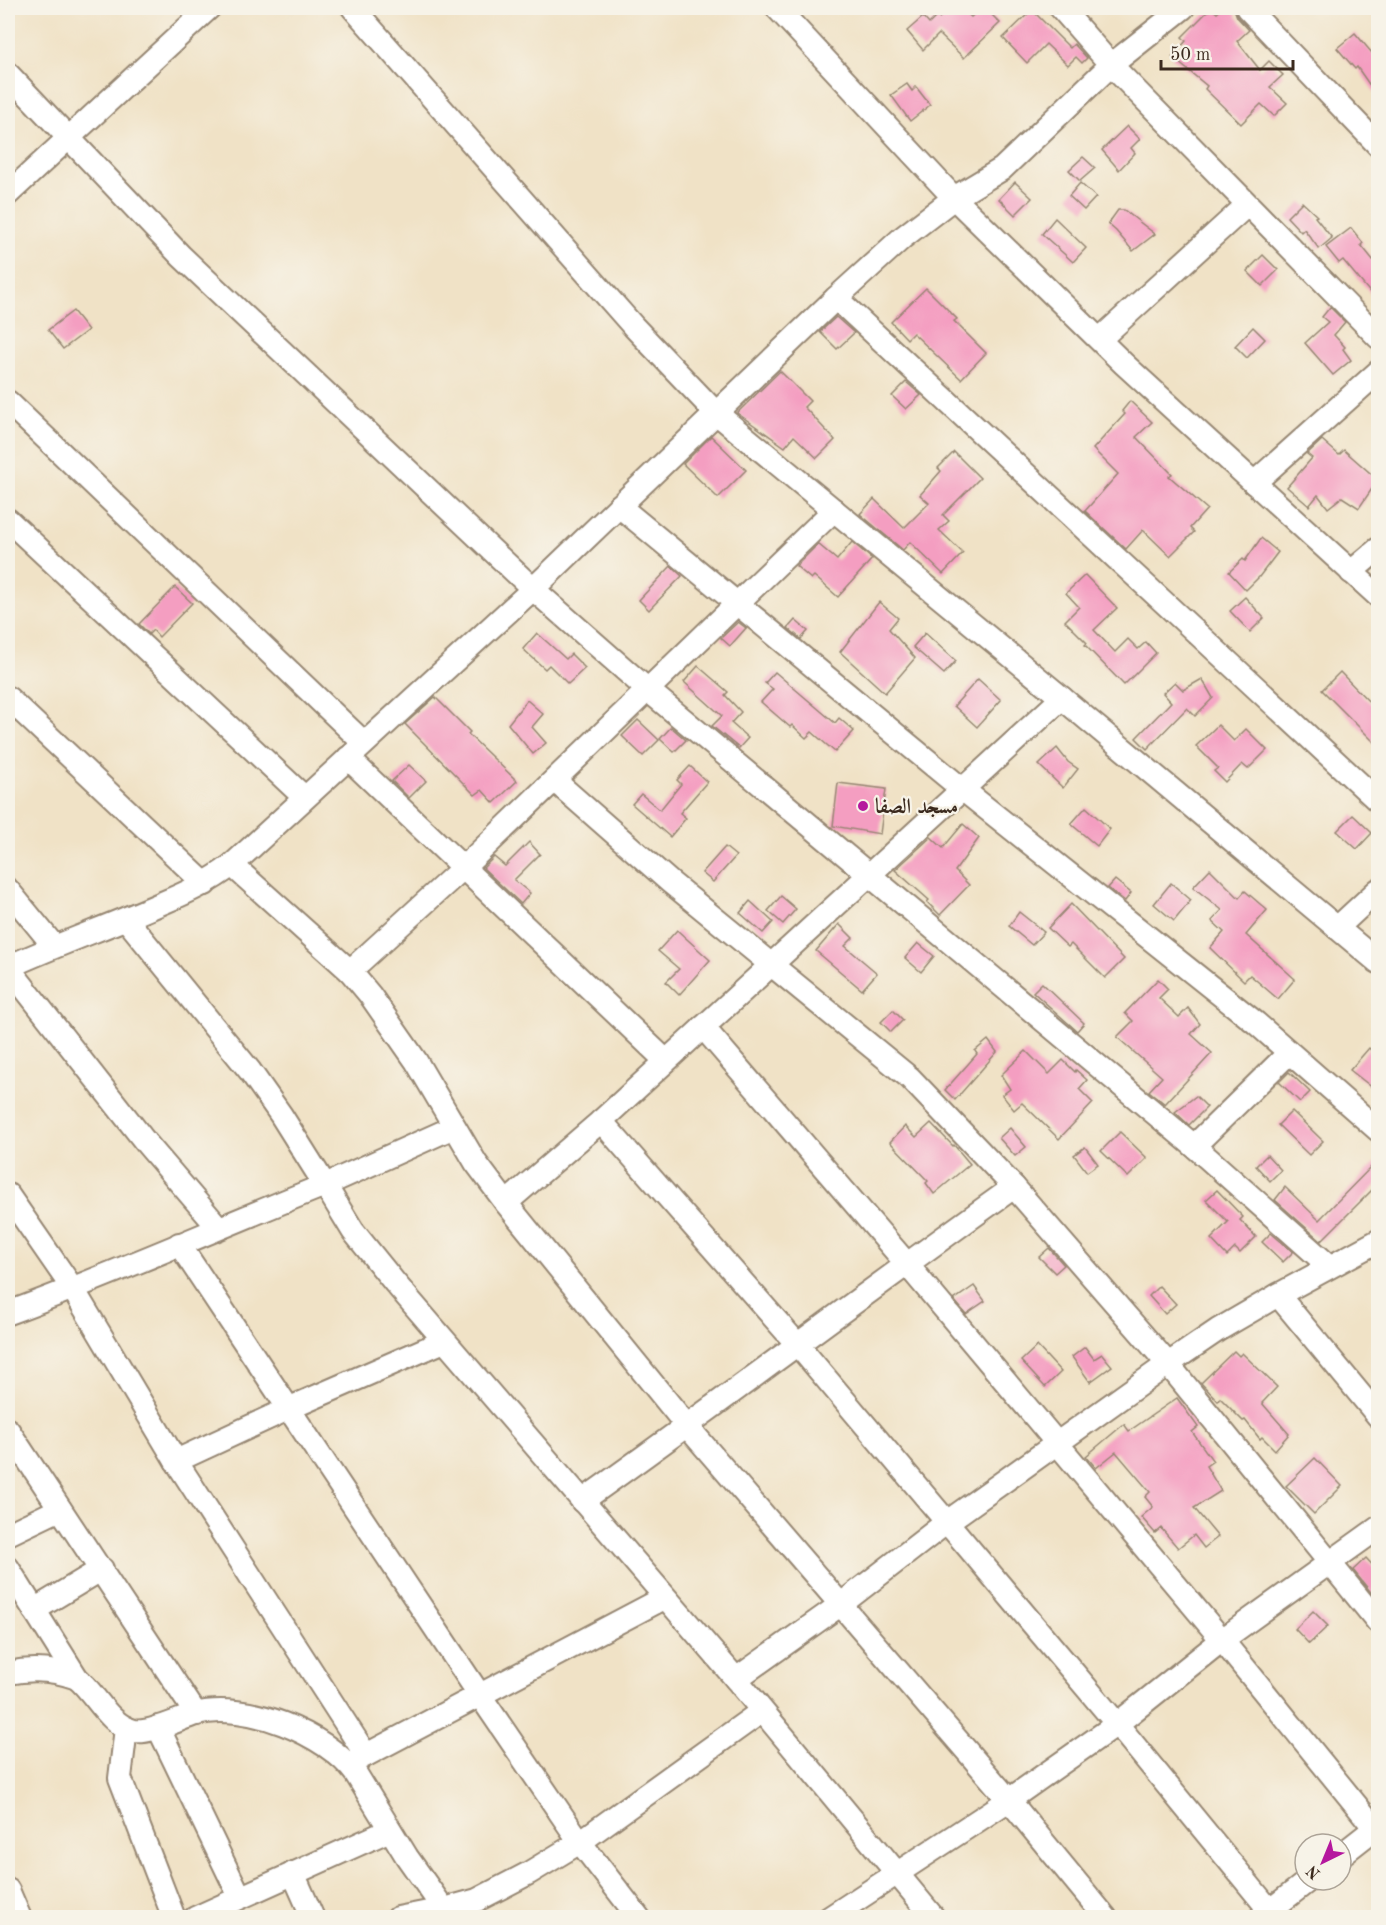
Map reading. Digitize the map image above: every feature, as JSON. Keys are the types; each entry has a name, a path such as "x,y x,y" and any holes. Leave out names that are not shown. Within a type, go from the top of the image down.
{"street":[{"path":"8,194 209,8"},
{"path":"353,8 634,327 716,413 1378,962"},
{"path":"777,8 954,198 1100,339 1378,596"},
{"path":"1062,8 1111,66 1378,337"},
{"path":"218,1227 133,1127 8,967 205,884 232,865 533,589 836,298 902,238 954,198 1002,169 1111,66 1183,8"},
{"path":"1247,8 1378,145"},
{"path":"8,74 181,256 533,589 649,691 868,876 1194,1146 1329,1266"},
{"path":"1100,339 1247,205"},
{"path":"836,298 1378,801"},
{"path":"1254,483 1378,372"},
{"path":"8,402 356,751 463,868 666,1061"},
{"path":"619,506 962,789 1256,1023 1378,1130"},
{"path":"350,971 555,781 834,510"},
{"path":"8,520 304,797"},
{"path":"1352,572 1378,549"},
{"path":"8,698 205,884"},
{"path":"506,1203 601,1121 1062,698"},
{"path":"555,781 669,882 909,1077 1014,1187 1168,1364 1378,1622"},
{"path":"232,865 350,971 370,995 416,1061 476,1163 506,1203 687,1426 1009,1800 1106,1917"},
{"path":"8,890 54,946"},
{"path":"1336,927 1378,890"},
{"path":"126,919 250,1071 281,1115 353,1231 444,1341 736,1679 934,1917"},
{"path":"703,1027 906,1263 1378,1829 1353,1847"},
{"path":"1194,1146 1289,1053"},
{"path":"601,1121 797,1344 1117,1724 1269,1915 1295,1892"},
{"path":"8,1313 73,1289 218,1227 325,1185 454,1128"},
{"path":"582,1501 906,1263 1014,1187"},
{"path":"8,1195 73,1289 357,1759 390,1830 447,1913"},
{"path":"736,1679 840,1605 947,1522 1168,1364 1218,1330 1329,1266 1378,1241"},
{"path":"179,1244 580,1842 639,1917"},
{"path":"1278,1295 1378,1416"},
{"path":"176,1461 444,1341"},
{"path":"8,1430 196,1714"},
{"path":"8,1534 60,1509"},
{"path":"829,1917 1009,1800 1117,1724 1222,1640 1331,1564 1378,1528"},
{"path":"8,1568 78,1678 126,1728 136,1731 158,1727 196,1714 228,1712 286,1724 357,1759"},
{"path":"34,1610 102,1569"},
{"path":"357,1759 664,1598"},
{"path":"8,1673 40,1669 78,1678"},
{"path":"398,1917 447,1913 497,1891 580,1842 762,1711"},
{"path":"158,1727 240,1897"},
{"path":"126,1728 120,1778 174,1917"},
{"path":"195,1917 390,1830"},
{"path":"292,1874 314,1917"},
{"path":"8,1890 20,1917"}],"building":[{"path":"950,8 961,8 971,17 981,8 985,8 1000,23 964,58 939,34 923,50 907,31 923,17 929,24"},
{"path":"1211,8 1217,13 1223,8 1234,8 1237,17 1249,30 1237,41 1260,70 1269,61 1283,75 1270,87 1287,103 1274,116 1261,104 1241,124 1205,89 1207,86 1172,57 1186,41 1182,37"},
{"path":"1032,10 1070,48 1074,44 1087,58 1082,63 1076,57 1068,65 1046,44 1027,63 1003,38"},
{"path":"1355,33 1378,60 1378,97 1357,67 1355,69 1337,48"},
{"path":"907,84 912,91 916,87 930,105 910,121 891,95"},
{"path":"1127,126 1140,139 1131,148 1135,153 1119,170 1102,150"},
{"path":"1083,157 1095,168 1080,181 1069,170"},
{"path":"1015,182 1032,198 1015,215 999,199"},
{"path":"1080,183 1096,197 1084,210 1069,196"},
{"path":"1302,202 1317,216 1315,217 1332,238 1319,249 1304,229 1301,232 1287,217"},
{"path":"1118,210 1124,210 1155,234 1133,251 1108,224"},
{"path":"1055,218 1086,248 1073,262 1042,234"},
{"path":"1351,228 1378,266 1378,302 1343,260 1339,263 1326,247"},
{"path":"1263,255 1278,270 1262,286 1247,271"},
{"path":"926,288 957,319 954,321 986,353 961,379 913,333 907,339 891,322"},
{"path":"1330,307 1345,322 1334,335 1345,347 1343,349 1351,360 1333,375 1305,343 1328,322 1322,317"},
{"path":"73,311 88,330 63,349 48,330"},
{"path":"836,317 854,333 837,349 820,332"},
{"path":"1253,327 1265,339 1247,358 1235,346"},
{"path":"780,371 810,401 804,407 835,440 817,458 794,436 785,447 737,413"},
{"path":"906,382 921,395 906,409 892,396"},
{"path":"1130,401 1152,422 1136,437 1172,474 1169,476 1207,509 1190,528 1194,532 1170,556 1143,530 1126,549 1085,511 1118,474 1093,449 1125,414 1122,411"},
{"path":"711,436 746,470 718,498 683,464"},
{"path":"1322,440 1339,455 1344,450 1378,480 1359,508 1342,497 1328,508 1318,495 1309,506 1287,487 1312,458 1307,454"},
{"path":"954,452 980,478 943,515 949,521 939,530 963,553 943,574 910,542 903,550 860,514 874,499 904,528 929,503 920,495 941,471 938,468"},
{"path":"1261,538 1278,552 1246,590 1229,572 1243,559 1245,561"},
{"path":"852,542 872,559 838,597 814,576 811,579 796,566 818,544 837,560"},
{"path":"671,566 682,576 649,610 639,600"},
{"path":"1085,575 1117,608 1094,630 1115,652 1128,639 1138,649 1146,642 1156,653 1124,685 1065,621 1079,607 1066,593"},
{"path":"175,587 192,603 159,637 153,630 149,634 139,624"},
{"path":"1245,597 1264,618 1250,632 1230,611"},
{"path":"879,602 898,618 889,629 915,658 885,693 840,652"},
{"path":"795,620 808,631 801,639 788,628"},
{"path":"738,622 746,628 730,646 721,638"},
{"path":"537,633 566,659 571,654 585,668 568,684 549,665 545,669 523,649"},
{"path":"925,633 956,661 944,674 913,647"},
{"path":"698,666 728,692 725,695 741,712 731,723 748,738 739,748 712,726 722,716 684,682"},
{"path":"775,672 835,723 839,718 854,731 835,752 812,732 806,738 761,702 773,689 765,683"},
{"path":"1340,672 1378,711 1378,746 1322,690"},
{"path":"978,679 1001,700 977,727 954,706"},
{"path":"1202,679 1213,698 1195,716 1187,708 1147,749 1136,738 1171,702 1163,693 1175,682 1183,690"},
{"path":"435,697 470,732 468,734 517,781 494,803 482,790 475,795 405,724"},
{"path":"527,700 543,714 532,727 546,743 533,754 508,724"},
{"path":"638,720 659,740 643,756 622,736"},
{"path":"1218,725 1234,741 1246,729 1267,750 1248,769 1242,764 1225,782 1214,771 1218,768 1196,746"},
{"path":"671,727 686,740 674,752 660,739"},
{"path":"1057,748 1068,762 1078,769 1063,788 1039,765"},
{"path":"409,765 426,781 409,798 392,781"},
{"path":"690,766 707,782 680,813 686,818 670,837 632,804 641,794 660,810 681,784 677,780"},
{"path":"838,783 886,789 880,834 833,826"},
{"path":"1086,807 1110,829 1097,846 1071,824"},
{"path":"1353,815 1372,833 1357,849 1337,831"},
{"path":"963,824 979,838 955,871 969,885 940,915 927,902 929,900 895,870 931,837 943,848"},
{"path":"529,842 540,854 514,880 530,893 521,904 483,868 494,857 505,866"},
{"path":"725,847 736,856 713,882 702,873"},
{"path":"1210,869 1239,898 1245,891 1267,910 1246,935 1295,979 1278,999 1250,975 1244,981 1210,948 1224,932 1212,921 1222,910 1193,887"},
{"path":"1115,880 1131,893 1125,901 1108,888"},
{"path":"1171,883 1191,900 1174,921 1154,904"},
{"path":"781,896 796,909 783,924 768,911"},
{"path":"750,901 773,922 763,933 740,913"},
{"path":"1071,904 1124,959 1105,978 1071,944 1068,947 1048,928"},
{"path":"1019,912 1044,932 1032,945 1009,926"},
{"path":"839,924 853,938 845,946 877,973 862,990 816,951"},
{"path":"677,930 710,960 679,995 666,982 679,969 658,951"},
{"path":"918,943 934,956 921,972 905,958"},
{"path":"1158,979 1168,989 1159,998 1179,1017 1188,1008 1200,1024 1191,1034 1212,1053 1165,1104 1149,1091 1162,1077 1117,1037 1133,1021 1125,1013"},
{"path":"1042,983 1084,1023 1077,1031 1033,992"},
{"path":"893,1010 903,1020 891,1032 881,1022"},
{"path":"988,1040 997,1052 955,1100 945,1090 977,1054 975,1051"},
{"path":"1369,1048 1378,1057 1378,1092 1350,1070"},
{"path":"1026,1051 1049,1074 1063,1060 1087,1080 1079,1089 1093,1103 1059,1139 1022,1103 1014,1110 1002,1095 1010,1089 1001,1075"},
{"path":"1289,1072 1310,1092 1300,1102 1279,1082"},
{"path":"1196,1096 1207,1107 1189,1125 1175,1112"},
{"path":"1292,1111 1323,1141 1309,1155 1278,1125"},
{"path":"931,1123 970,1164 934,1194 926,1183 928,1181 890,1142 905,1126 916,1137"},
{"path":"1010,1128 1026,1147 1015,1156 999,1138"},
{"path":"1120,1132 1147,1158 1128,1177 1101,1151"},
{"path":"1085,1147 1098,1164 1087,1172 1074,1155"},
{"path":"1267,1155 1281,1170 1270,1181 1256,1166"},
{"path":"1378,1160 1378,1184 1321,1241 1275,1200 1285,1187 1319,1220"},
{"path":"1217,1190 1243,1217 1240,1220 1256,1237 1240,1253 1235,1248 1227,1256 1211,1239 1228,1222 1206,1200"},
{"path":"1271,1233 1293,1252 1283,1262 1262,1242"},
{"path":"1049,1248 1064,1265 1055,1273 1039,1257"},
{"path":"974,1286 985,1301 966,1314 954,1300"},
{"path":"1159,1286 1176,1304 1165,1314 1149,1296"},
{"path":"1037,1346 1061,1372 1045,1387 1021,1361"},
{"path":"1085,1347 1094,1359 1102,1354 1112,1366 1090,1382 1072,1357"},
{"path":"1234,1351 1239,1356 1242,1353 1277,1387 1262,1403 1289,1434 1275,1450 1262,1437 1260,1439 1245,1420 1243,1421 1220,1398 1218,1401 1201,1383"},
{"path":"1177,1398 1198,1427 1192,1432 1213,1461 1206,1466 1221,1491 1194,1508 1218,1537 1204,1548 1194,1535 1178,1548 1161,1528 1155,1533 1141,1517 1153,1507 1145,1497 1150,1492 1116,1452 1096,1468 1086,1456 1124,1424 1129,1431"},
{"path":"1315,1458 1342,1486 1314,1514 1286,1486"},
{"path":"1366,1558 1378,1571 1378,1601 1353,1570"},
{"path":"1313,1611 1328,1626 1309,1644 1295,1629"}],"place":[{"name":"مسجد الصفا","path":"863,806"}]}
